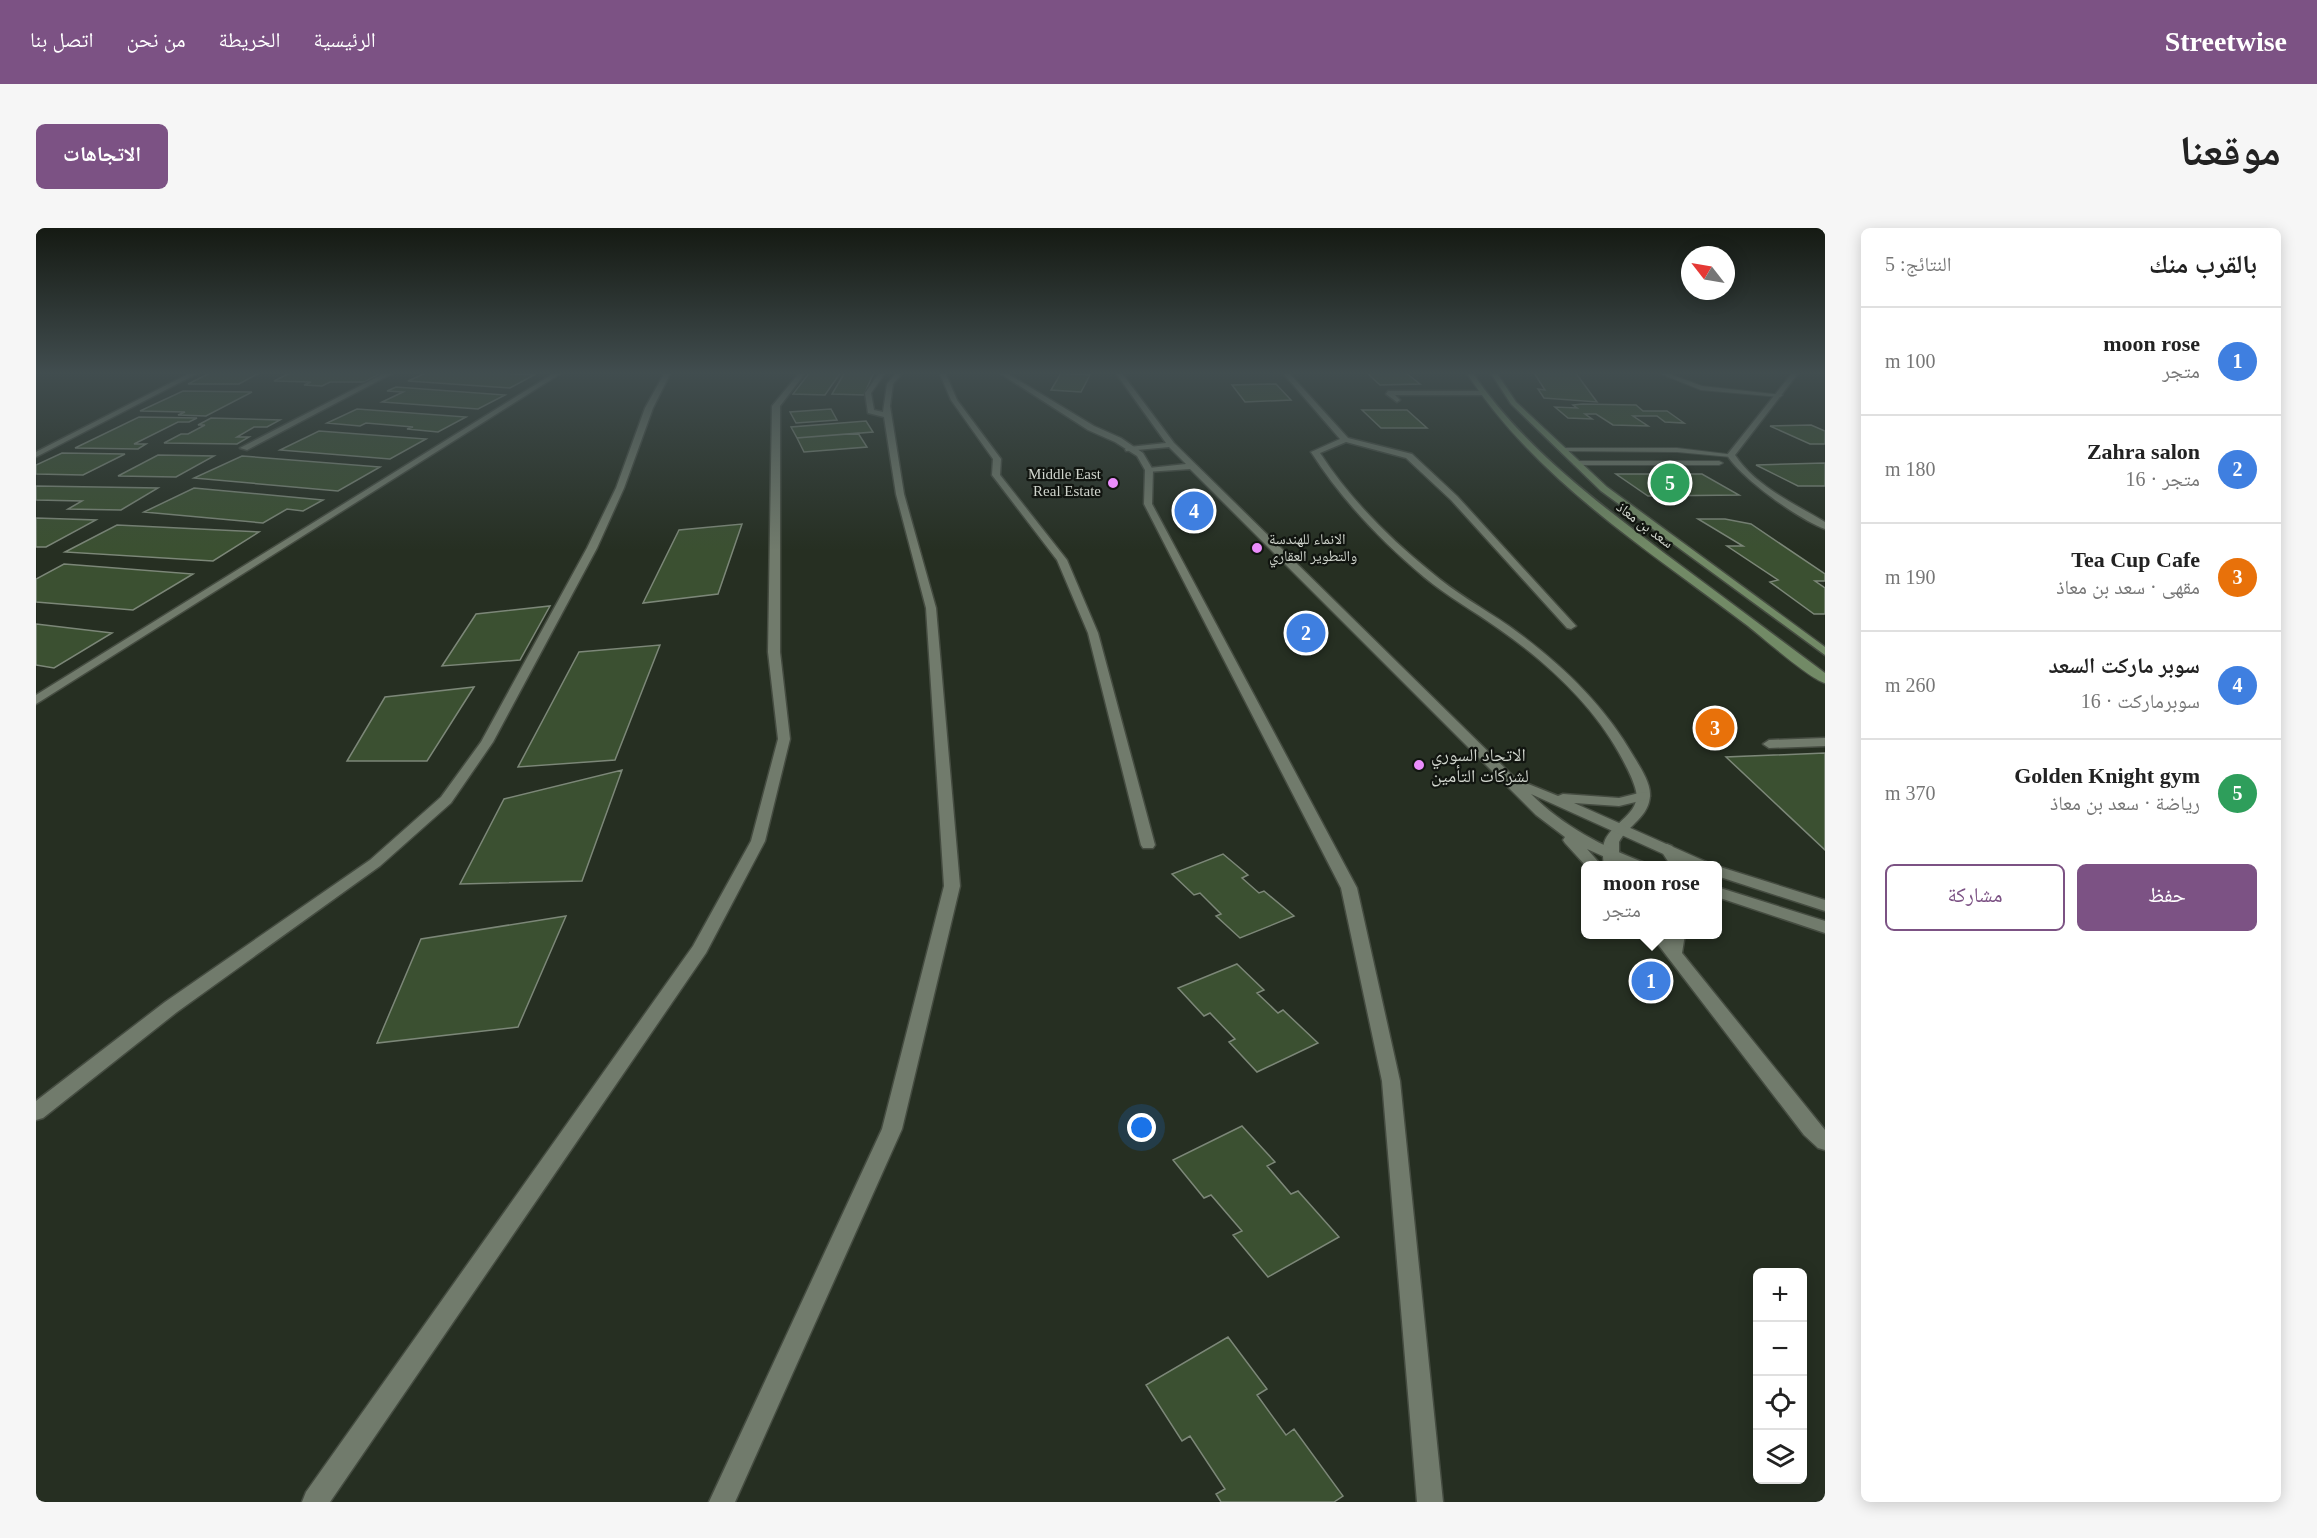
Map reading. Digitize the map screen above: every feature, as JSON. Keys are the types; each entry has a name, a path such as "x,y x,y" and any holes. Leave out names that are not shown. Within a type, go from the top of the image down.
{"main road":[{"name":"سعد بن معاذ","path":"1515,431 1524,442 1603,511 1825,679"},
{"name":"سعد بن معاذ","path":"1543,431 1604,489 1825,652"}],"street":[{"path":"36,455 82,431"},
{"path":"244,448 276,431"},
{"path":"36,700 465,431"},
{"path":"36,1112 171,1007 375,863 446,800 487,742 592,548 620,488 640,431"},
{"path":"315,1501 700,949 758,841 784,739 774,652 776,431"},
{"path":"722,1502 892,1129 952,886 932,608 900,494 891,431"},
{"path":"976,431 996,459 996,475 1062,560 1093,633 1148,845"},
{"path":"1098,431 1118,440 1140,455 1149,470 1148,504 1349,888 1391,1081 1430,1502"},
{"path":"1161,431 1171,445 1590,861"},
{"path":"1338,431 1345,440"},
{"path":"1750,431 1731,455 1734,463 1772,493 1825,526"},
{"path":"1558,828 1611,860 1612,840 1620,828 1632,821 1640,812 1644,791 1602,716 1522,641 1442,586 1391,541 1322,464 1315,452 1345,440 1409,456 1454,498 1570,626"},
{"path":"1129,449 1171,445"},
{"path":"1149,470 1194,466"},
{"path":"1769,744 1825,742"},
{"path":"1510,780 1693,861"},
{"path":"1540,793 1585,800 1619,802 1643,796"},
{"path":"1667,849 1675,861"},
{"path":"1722,873 1825,906"},
{"path":"1722,894 1825,927"},
{"path":"1675,943 1811,1129 1825,1142"}],"lane":[{"path":"1562,449 1677,450 1731,455"},
{"path":"1577,463 1734,463"}],"building":[{"path":"109,431 159,431 134,444 146,444 138,449 75,448"},
{"path":"193,431 246,431 237,437 249,437 237,444 164,443 181,434"},
{"path":"318,431 426,439 390,459 280,450"},
{"path":"793,431 873,432 797,438"},
{"path":"1782,431 1825,431 1825,444 1810,444"},
{"path":"858,433 867,447 804,452 797,438"},
{"path":"62,453 125,454 83,475 36,474 36,465"},
{"path":"158,455 214,456 176,477 118,476"},
{"path":"242,456 380,467 338,491 194,478"},
{"path":"1825,463 1825,486 1798,486 1756,465"},
{"path":"1616,474 1702,474 1739,495 1648,496"},
{"path":"36,486 158,488 121,510 68,509 82,501 36,500"},
{"path":"194,488 323,500 303,511 287,509 263,523 144,512"},
{"path":"36,518 96,520 46,547 36,547"},
{"path":"1698,519 1725,519 1751,524 1825,574 1825,581 1815,581 1825,588 1825,614 1814,614 1770,582 1778,580 1727,546 1743,546"},
{"path":"742,524 718,594 643,603 679,530"},
{"path":"117,525 259,532 213,561 65,552"},
{"path":"64,564 193,574 133,610 36,602 36,579"},
{"path":"550,606 520,660 442,666 476,614"},
{"path":"36,624 112,633 54,668 36,665"},
{"path":"660,645 615,760 518,767 579,652"},
{"path":"474,687 427,761 347,761 385,697"},
{"path":"1825,753 1825,850 1726,757"},
{"path":"622,770 582,881 460,884 504,799"},
{"path":"1223,854 1248,875 1242,878 1259,893 1264,891 1294,916 1240,938 1216,916 1221,914 1200,893 1194,895 1172,874"},
{"path":"566,916 518,1027 377,1043 421,939"},
{"path":"1237,964 1264,990 1257,993 1278,1013 1283,1010 1318,1043 1257,1072 1229,1042 1235,1039 1210,1013 1204,1016 1178,988"},
{"path":"1242,1126 1275,1162 1267,1166 1291,1194 1298,1191 1339,1237 1268,1277 1233,1235 1242,1231 1211,1195 1204,1198 1173,1160"},
{"path":"1228,1337 1267,1389 1257,1395 1286,1435 1294,1429 1343,1496 1334,1502 1221,1502 1216,1494 1225,1489 1190,1436 1182,1441 1146,1385"}],"place":[{"name":"Middle East Real Estate","path":"1113,483"},
{"name":"Golden Knight gym","path":"1670,483"},
{"name":"سوبر ماركت السعد","path":"1194,511"},
{"name":"الانماء للهندسة والتطوير العقاري","path":"1257,548"},
{"name":"Zahra salon","path":"1306,633"},
{"name":"Tea Cup Cafe","path":"1715,728"},
{"name":"الاتحاد السوري لشركات التأمين","path":"1419,765"},
{"name":"moon rose","path":"1651,981"}]}
